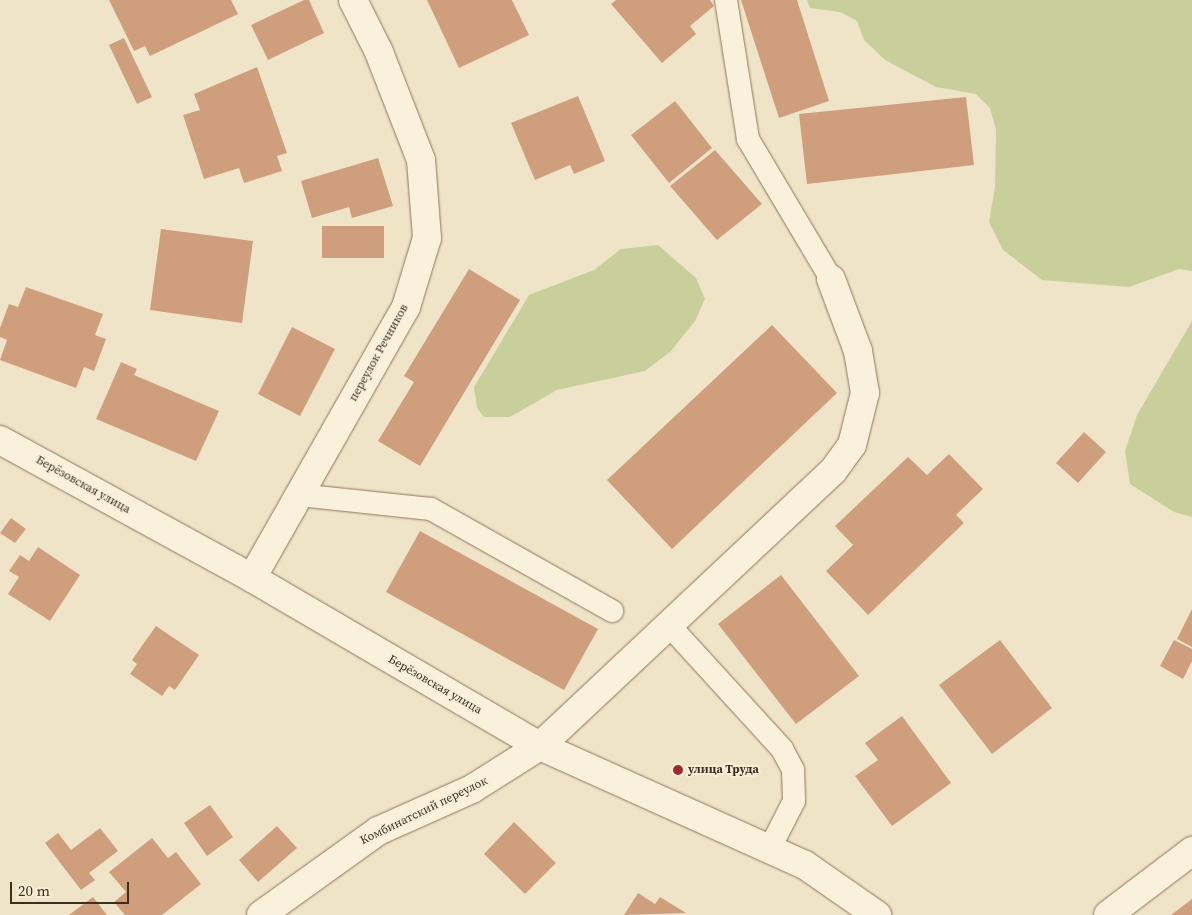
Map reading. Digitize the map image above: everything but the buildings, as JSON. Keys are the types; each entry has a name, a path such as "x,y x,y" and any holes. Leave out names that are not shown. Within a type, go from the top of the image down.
{"street":[{"name":"переулок Речников","path":"252,578 406,307 427,238 421,160 386,69 353,0"},
{"name":"Комбинатский переулок","path":"261,915 378,831 472,789 540,746 667,623 833,470 852,445 865,393 858,351 831,279"},
{"name":"Берёзовская улица","path":"0,440 252,578 540,746 770,848 829,879 877,915"},
{"path":"1108,915 1192,851"}],"lane":[{"path":"726,0 748,139 831,279"},
{"path":"299,495 431,509 612,611"},
{"path":"667,623 782,749 793,770 794,801 770,848"}],"green space":[{"path":"807,0 1192,0 1192,271 1179,269 1129,287 1042,280 1003,250 989,222 995,187 996,130 990,108 976,94 936,87 885,60 864,40 857,21 840,12 810,8"},
{"path":"658,245 696,278 705,299 695,321 671,351 645,371 557,390 510,417 484,417 477,408 474,387 529,295 594,270 621,249"},
{"path":"1192,321 1192,517 1174,512 1130,484 1125,451 1137,415"}],"place":[{"name":"улица Труда","path":"678,770"}]}
